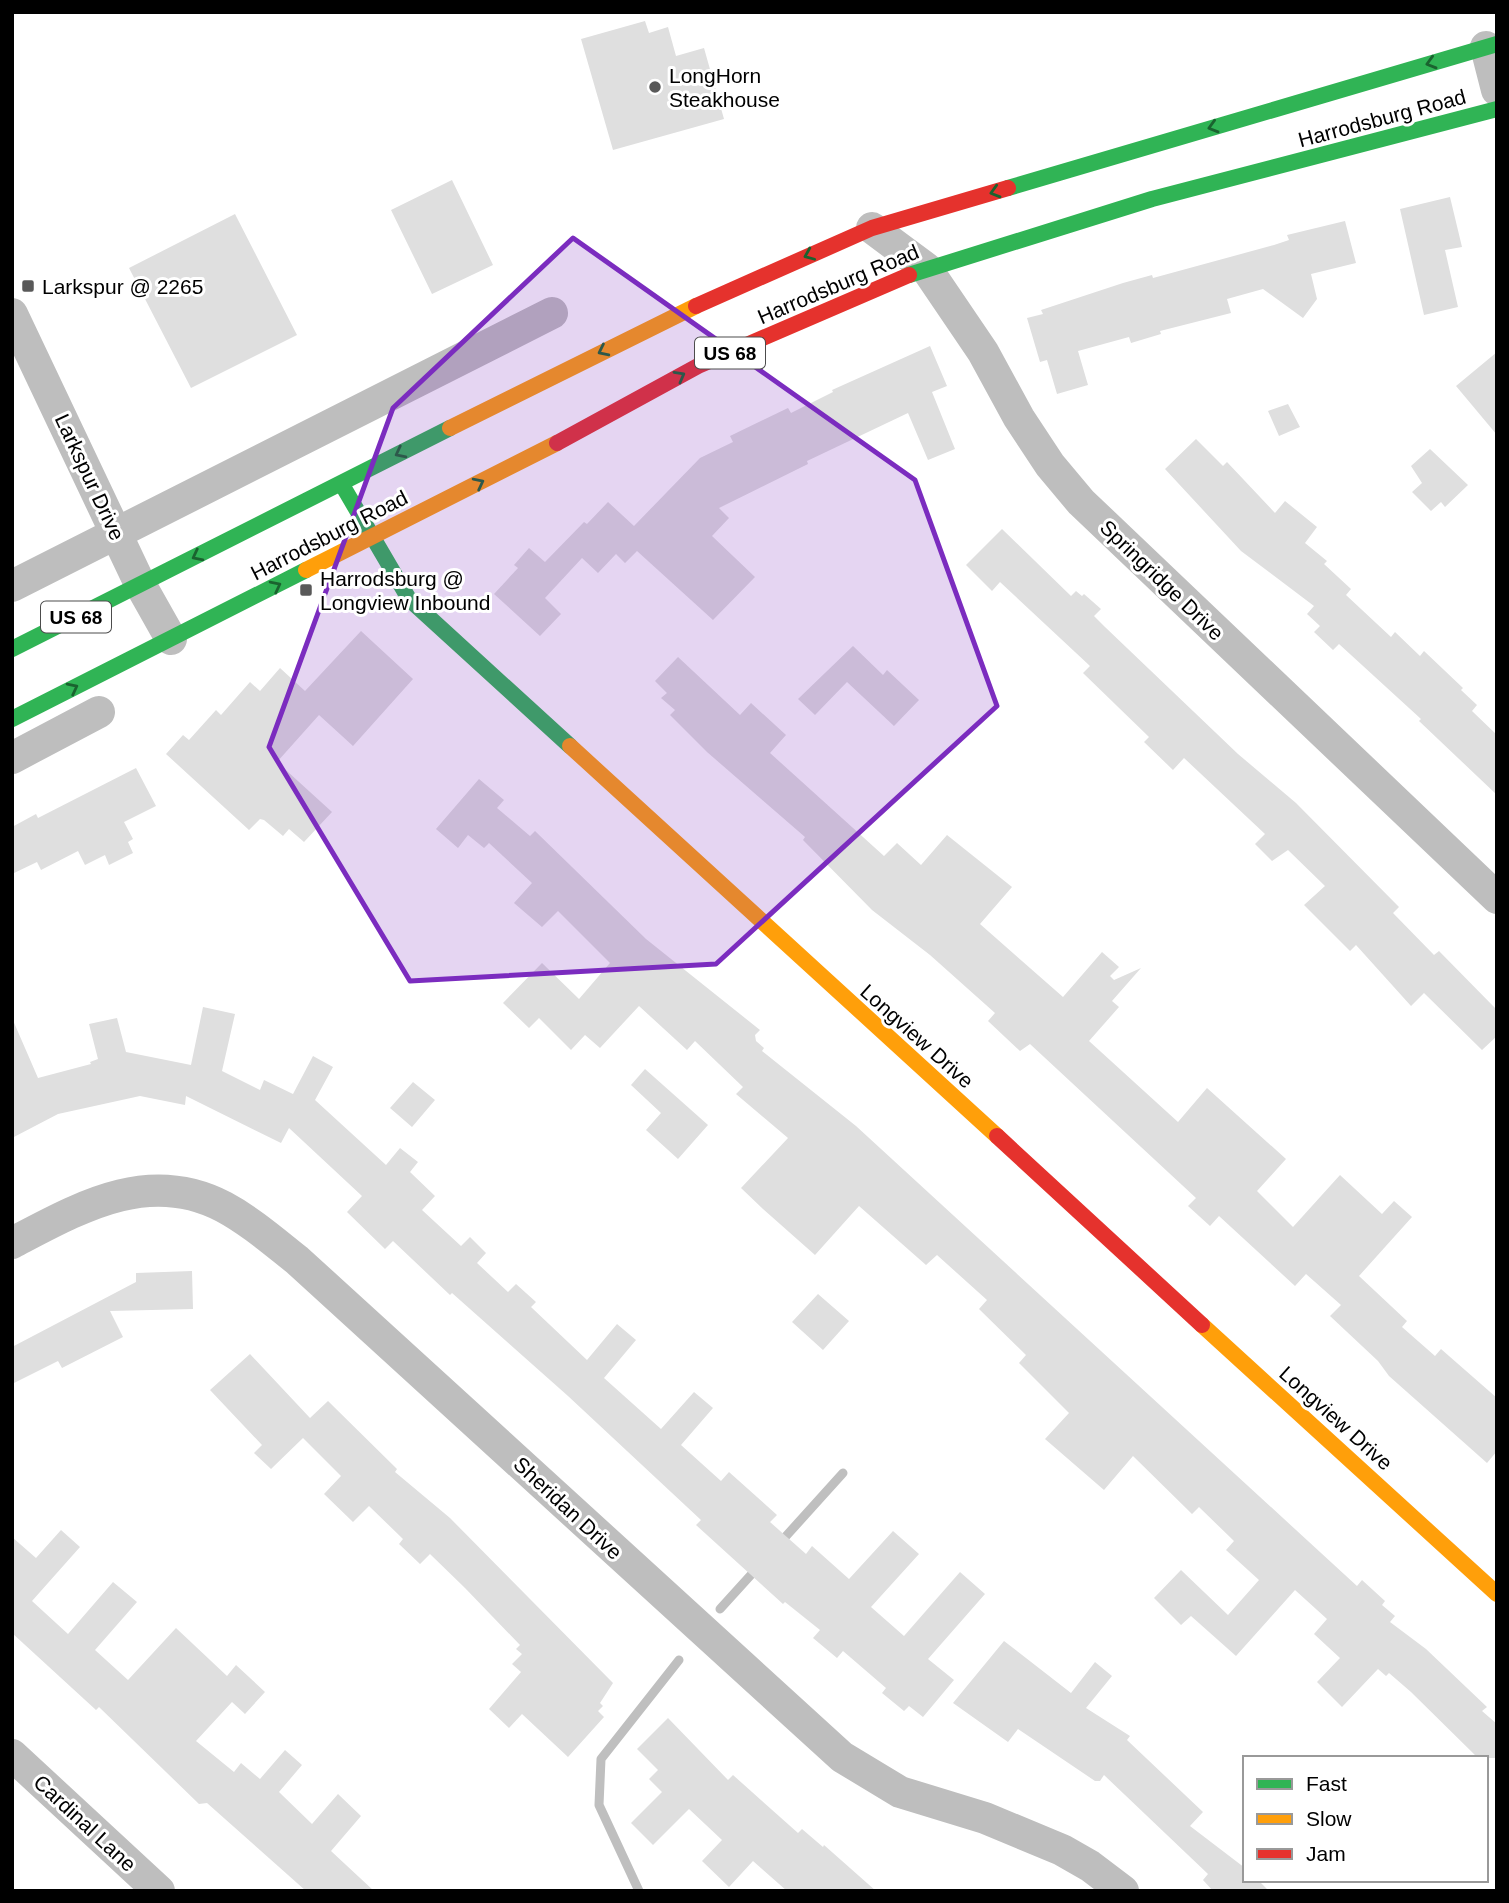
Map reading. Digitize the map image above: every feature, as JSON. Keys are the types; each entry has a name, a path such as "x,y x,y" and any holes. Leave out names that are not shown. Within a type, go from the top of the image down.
{"main road":[{"name":"Harrodsburg Road","path":"12,649 702,303 872,228 1491,45"},
{"name":"Harrodsburg Road","path":"12,719 578,432 698,366 926,268 1152,199 1497,108"},
{"name":"Longview Drive","path":"341,483 409,599 1497,1594"}],"street":[{"path":"1491,45 1497,90"},
{"name":"Springridge Drive","path":"872,228 926,268 983,352 1019,418 1081,502 1497,898"},
{"path":"12,586 552,313"},
{"name":"Larkspur Drive","path":"12,314 140,584 171,639"},
{"path":"12,758 99,712"},
{"name":"Sheridan Drive","path":"12,1243 81,1207 124,1192 162,1191 194,1196 230,1211 297,1260 842,1757 901,1792 985,1818 1062,1850 1090,1866 1123,1891"},
{"name":"Cardinal Lane","path":"12,1755 159,1891"}],"highlighted area":[{"path":"573,238 915,480 997,706 716,964 410,981 269,747 393,408"}],"building":[{"name":"LongHorn Steakhouse","path":"645,21 649,33 668,27 676,56 704,48 724,119 613,150 581,39"},
{"path":"452,180 493,265 432,294 391,210"},
{"path":"1450,197 1462,247 1445,250 1458,307 1424,315 1400,209"},
{"path":"235,214 297,335 191,388 129,268"},
{"path":"1345,221 1356,263 1311,274 1317,299 1303,318 1263,289 1227,299 1231,313 1160,331 1161,334 1131,343 1129,337 1078,351 1088,385 1057,394 1047,360 1040,362 1027,318 1043,314 1041,310 1123,283 1152,275 1153,278 1274,245 1289,240 1287,235"},
{"path":"930,346 947,386 932,392 955,449 928,460 908,413 807,461 808,464 719,508 729,518 712,536 755,577 713,620 637,551 625,563 616,554 598,573 582,558 545,598 561,614 540,636 494,594 518,568 514,565 529,548 545,562 608,502 634,526 700,458 733,442 730,436 788,408 791,413 833,392 832,390"},
{"path":"1497,352 1497,435 1456,386"},
{"path":"1288,404 1300,427 1279,436 1268,411"},
{"path":"1196,439 1223,466 1227,462 1275,513 1285,501 1317,527 1305,543 1327,561 1324,564 1351,589 1346,595 1391,637 1395,632 1420,656 1424,651 1463,688 1461,690 1477,705 1472,711 1497,735 1497,795 1419,721 1421,719 1339,644 1333,650 1314,632 1320,626 1307,614 1314,606 1241,551 1165,469"},
{"path":"1430,449 1468,485 1445,507 1441,502 1431,511 1412,492 1422,483 1411,466"},
{"path":"1002,529 1071,596 1076,591 1082,596 1084,594 1101,609 1094,616 1238,754 1296,803 1399,907 1393,913 1434,955 1439,951 1497,1010 1497,1036 1482,1050 1424,993 1411,1006 1356,945 1350,951 1304,905 1325,886 1288,850 1272,861 1255,844 1265,834 1184,758 1173,770 1144,742 1149,737 1083,673 1090,666 1000,582 992,591 966,565"},
{"path":"361,631 413,679 353,746 319,715 277,762 332,812 304,842 289,829 283,836 260,819 249,830 166,754 183,735 189,740 216,710 221,715 250,682 260,691 280,668 305,691"},
{"path":"853,646 883,675 887,670 919,700 894,726 847,682 815,715 798,699"},
{"path":"678,657 740,715 751,703 786,735 770,753 884,856 897,843 921,865 947,835 1012,887 980,924 1063,997 1102,952 1119,967 1110,976 1114,980 1141,968 1112,1001 1119,1007 1089,1041 1178,1122 1207,1088 1286,1159 1257,1191 1293,1227 1340,1175 1382,1214 1394,1201 1412,1217 1359,1276 1407,1321 1402,1327 1435,1356 1441,1349 1497,1398 1497,1451 1487,1463 1389,1376 1378,1361 1330,1316 1341,1305 1306,1274 1295,1286 1219,1216 1210,1226 1188,1206 1196,1198 1030,1044 1020,1051 988,1021 995,1013 930,955 872,910 803,840 805,837 707,752 670,715 675,710 661,698 667,693 655,681"},
{"path":"136,768 156,806 124,822 133,839 128,842 133,853 109,865 105,855 85,865 78,851 41,870 37,862 12,874 12,827 36,814 38,818"},
{"path":"479,779 504,800 497,808 530,836 535,831 646,939 760,1030 755,1035 756,1041 764,1048 762,1051 856,1126 1357,1586 1362,1580 1385,1601 1382,1605 1395,1616 1390,1622 1426,1649 1487,1707 1482,1711 1497,1724 1497,1758 1476,1756 1411,1692 1389,1673 1386,1676 1378,1669 1342,1707 1317,1682 1340,1658 1314,1634 1327,1619 1295,1590 1236,1656 1191,1616 1181,1625 1154,1598 1181,1570 1228,1615 1259,1580 1226,1550 1234,1541 1199,1507 1192,1514 1133,1456 1104,1490 1045,1439 1069,1413 1019,1363 1026,1355 979,1309 987,1300 937,1255 926,1265 859,1206 815,1255 763,1209 741,1188 788,1138 736,1094 743,1087 695,1041 687,1050 639,1006 600,1048 585,1035 571,1050 539,1018 529,1028 503,1003 542,963 579,999 610,963 558,911 542,927 514,903 532,883 489,843 484,848 468,835 458,848 436,829"},
{"path":"203,1007 235,1014 222,1071 260,1090 264,1080 293,1094 313,1056 333,1067 315,1100 386,1165 400,1148 418,1162 410,1172 435,1196 422,1210 461,1246 470,1237 486,1253 477,1263 508,1292 516,1284 536,1302 531,1307 587,1360 617,1324 636,1340 604,1378 661,1429 694,1392 713,1408 681,1445 721,1481 729,1472 777,1515 770,1522 806,1554 812,1546 849,1579 893,1531 919,1554 871,1607 904,1636 960,1572 985,1594 928,1659 954,1680 923,1717 909,1706 904,1711 882,1693 886,1688 843,1651 837,1658 813,1638 820,1630 785,1602 783,1604 696,1525 701,1520 568,1396 452,1293 450,1295 393,1241 385,1249 347,1212 362,1196 289,1128 281,1143 186,1096 185,1105 140,1096 58,1114 12,1138 12,1018 38,1078 91,1064 90,1062 98,1059 89,1024 117,1018 126,1052 191,1065"},
{"path":"645,1069 708,1125 678,1159 646,1130 661,1113 631,1085"},
{"path":"413,1082 435,1100 412,1127 390,1108"},
{"path":"192,1271 193,1309 110,1311 123,1337 62,1368 58,1361 12,1384 12,1347 136,1282 136,1273"},
{"path":"818,1294 849,1321 823,1350 792,1322"},
{"path":"250,1354 310,1418 328,1401 397,1469 395,1472 450,1518 613,1683 600,1703 603,1706 598,1711 604,1717 568,1757 522,1714 509,1728 489,1709 521,1672 512,1664 522,1654 516,1649 520,1645 430,1554 420,1564 399,1544 403,1539 369,1506 353,1522 324,1494 341,1476 303,1438 271,1469 254,1453 262,1445 210,1390"},
{"path":"61,1530 80,1547 32,1601 68,1634 113,1582 137,1602 95,1650 128,1680 176,1628 227,1676 236,1665 265,1692 245,1714 232,1702 196,1741 234,1772 241,1763 260,1779 285,1750 302,1765 279,1792 312,1824 338,1794 361,1816 331,1851 374,1891 306,1891 207,1803 199,1804 99,1707 96,1710 12,1633 12,1537 36,1558"},
{"path":"1004,1641 1071,1693 1095,1662 1112,1676 1086,1708 1130,1736 1127,1740 1203,1812 1190,1826 1243,1866 1243,1882 1260,1882 1269,1891 1213,1891 1203,1880 1208,1874 1104,1775 1100,1781 1095,1781 1018,1729 1008,1742 953,1703"},
{"path":"668,1718 728,1780 733,1775 798,1833 802,1829 823,1847 824,1845 876,1891 787,1891 753,1861 729,1887 702,1861 722,1840 689,1809 653,1845 631,1823 662,1792 649,1779 658,1770 637,1749"}],"waterway":[{"path":"778,1545 843,1473"},
{"path":"720,1609 759,1566"},
{"path":"639,1891 599,1805 601,1759 679,1660"}],"traffic: fast":[{"path":"1008,188 1497,44"},
{"path":"909,275 1152,199 1497,109"},
{"path":"12,649 450,428"},
{"path":"341,483 409,599 570,746"},
{"path":"12,719 306,570"}],"traffic: slow":[{"path":"450,428 696,306"},
{"path":"306,570 557,443"},
{"path":"570,746 997,1136"},
{"path":"1202,1325 1497,1594"}],"traffic: jam":[{"path":"696,306 872,228 1008,188"},
{"path":"557,443 698,366 909,275"},
{"path":"997,1136 1202,1325"}],"place":[{"name":"LongHorn Steakhouse","path":"655,87"},
{"name":"Larkspur @ 2265","path":"28,286"},
{"name":"Harrodsburg @ Longview Inbound","path":"306,590"}]}
